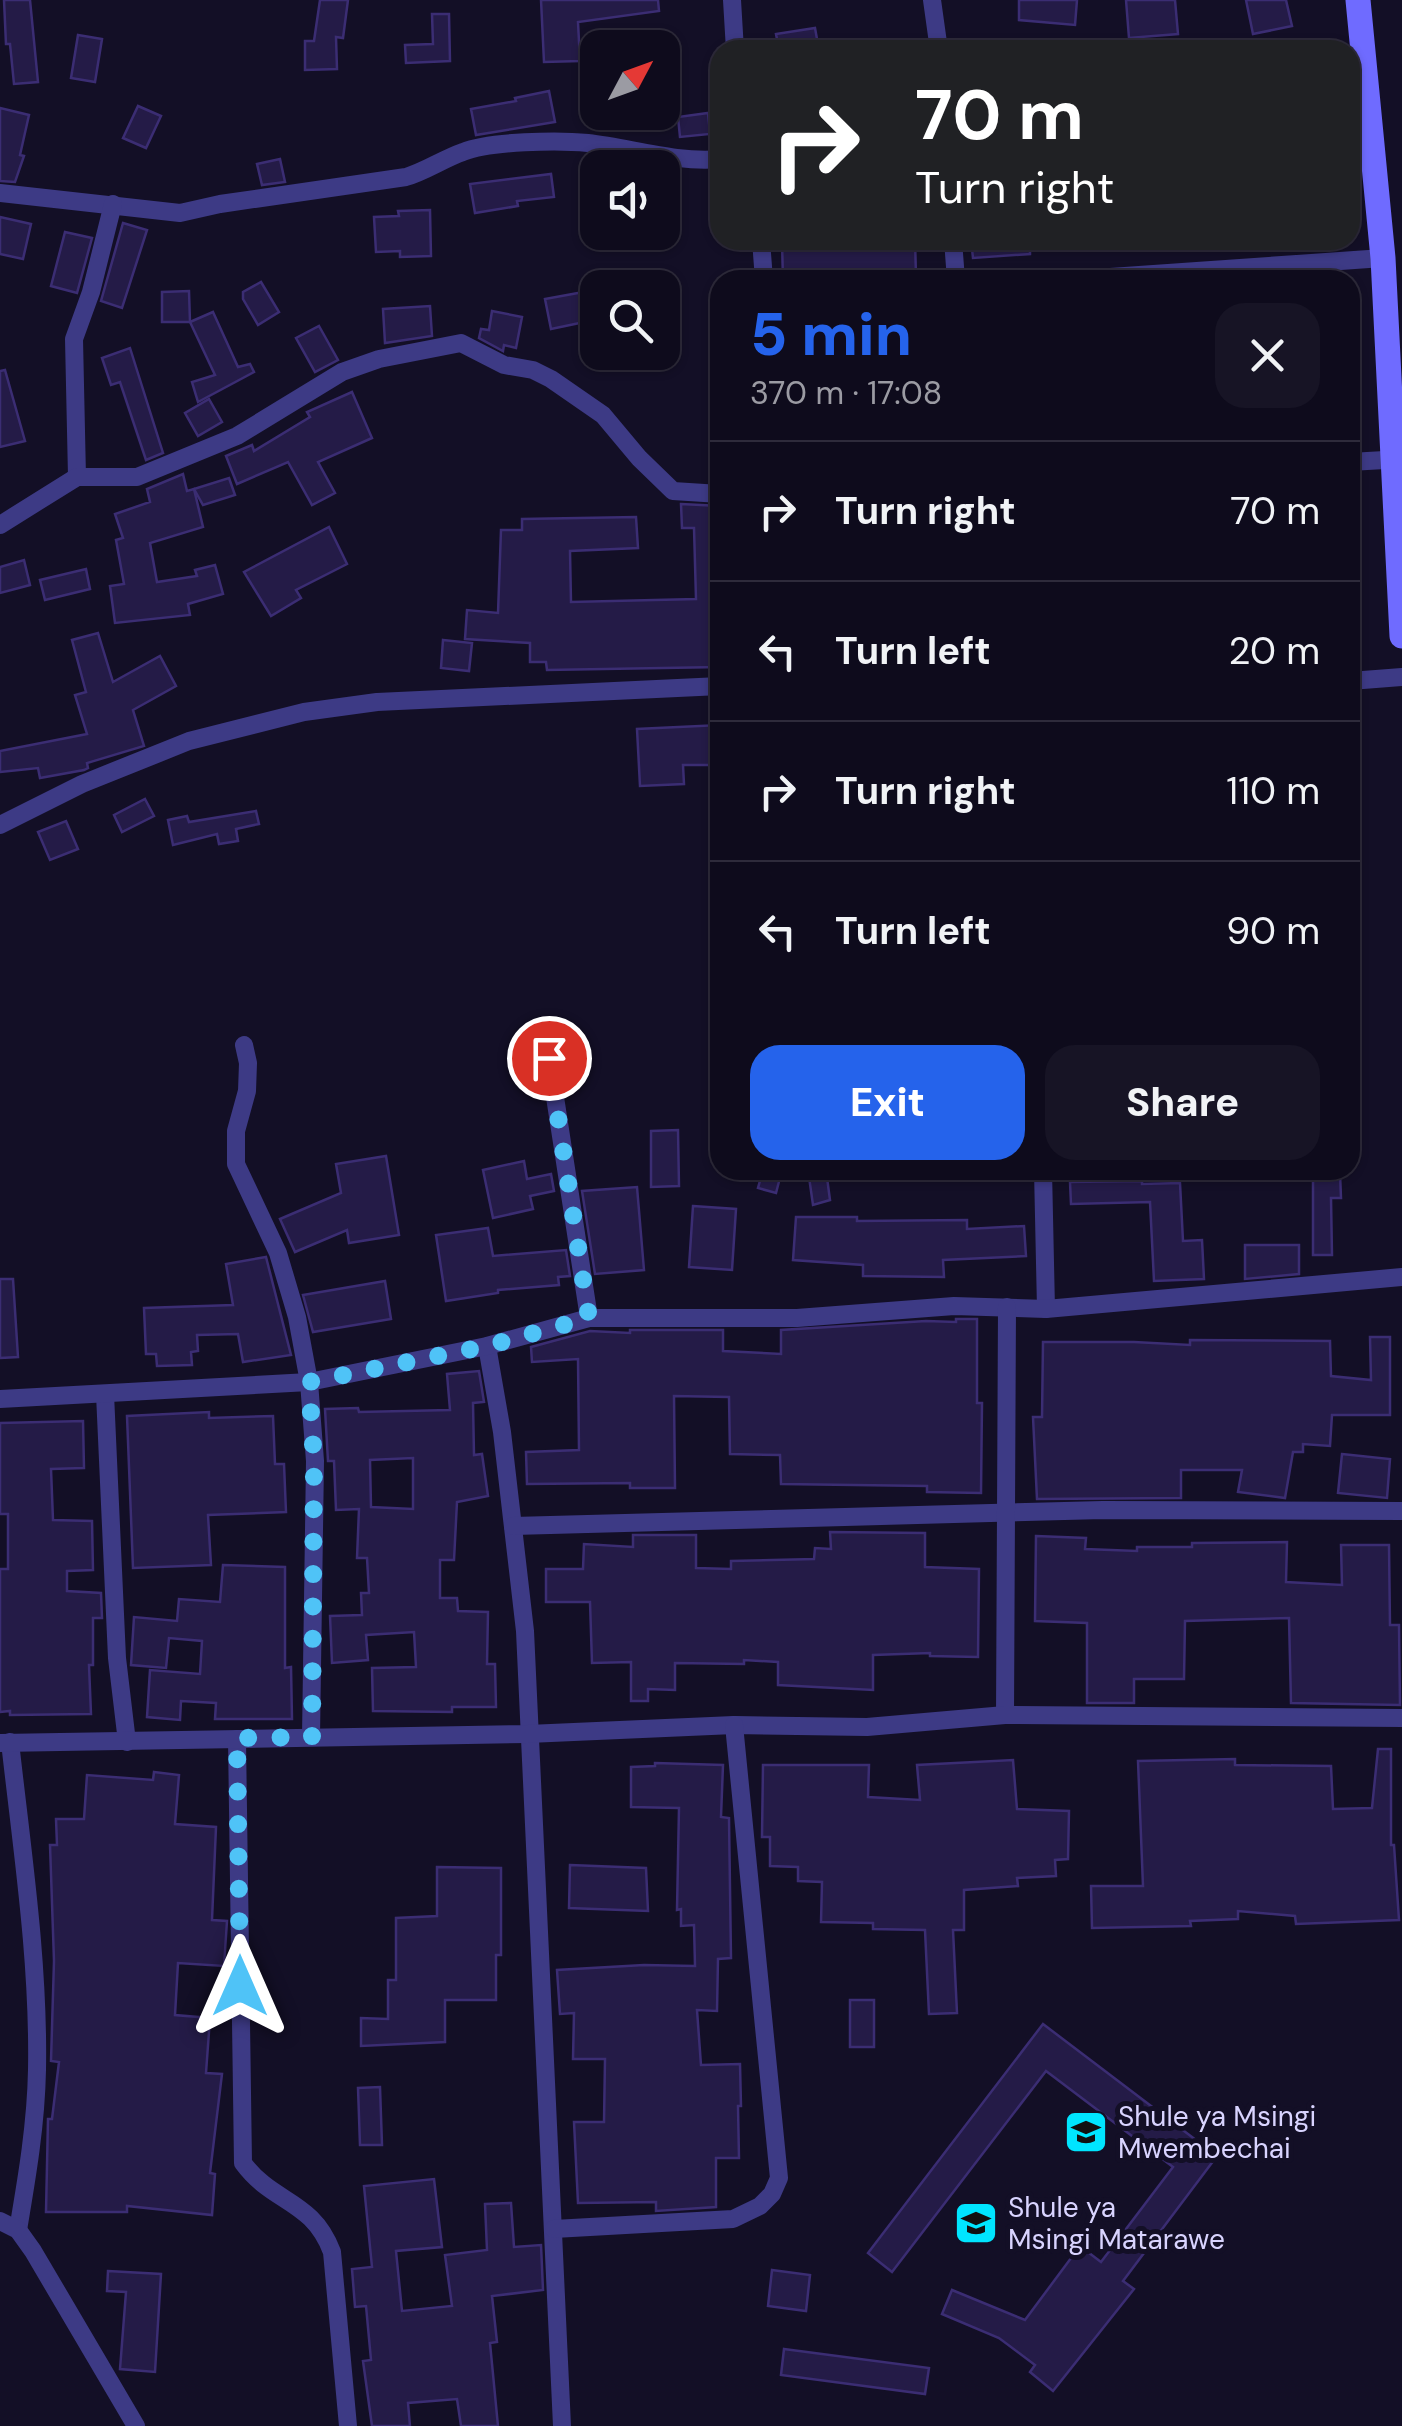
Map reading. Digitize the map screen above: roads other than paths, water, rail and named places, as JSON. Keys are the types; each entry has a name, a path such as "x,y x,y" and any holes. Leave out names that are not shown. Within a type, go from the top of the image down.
{"street":[{"path":"732,0 734,40"},
{"path":"932,0 938,40"},
{"path":"1358,0 1358,40"},
{"path":"1360,71 1383,258 1398,459 1402,636"},
{"path":"0,193 180,213 406,178 466,150 534,143 586,143 710,159"},
{"path":"77,477 74,339 91,292 113,204"},
{"path":"1211,270 1383,258"},
{"path":"0,525 77,477 137,477 237,436 342,372 379,359 462,343 504,365 533,370 551,379 603,415 674,492 710,494"},
{"path":"1360,461 1398,459"},
{"path":"1360,680 1402,677"},
{"path":"0,825 82,784 189,741 304,712 377,702 710,686"},
{"path":"244,1046 248,1091 236,1132 236,1164 278,1252 297,1317 309,1382 314,1461 312,1737"},
{"path":"549,1058 589,1318"},
{"path":"1042,1180 1046,1309"},
{"path":"0,1399 309,1382 487,1346 589,1318 797,1318 954,1306 1046,1309 1402,1277"},
{"path":"1005,1714 1007,1307"},
{"path":"487,1346 525,1630 562,2426"},
{"path":"106,1394 117,1658 127,1742"},
{"path":"514,1526 1008,1512 1402,1511"},
{"path":"18,2230 37,2070 34,1984 5,1742 528,1734 734,1726 867,1727 1005,1714 1402,1718"},
{"path":"554,2229 733,2219 760,2206 772,2194 778,2178 734,1726"},
{"path":"237,1738 242,2164 283,2200 313,2217 325,2233 332,2252 348,2426"},
{"path":"0,2220 18,2230 108,2373 136,2426"}],"place":[{"name":"Shule ya Msingi Mwembechai","path":"1086,2132"},
{"name":"Shule ya Msingi Matarawe","path":"976,2223"}]}
